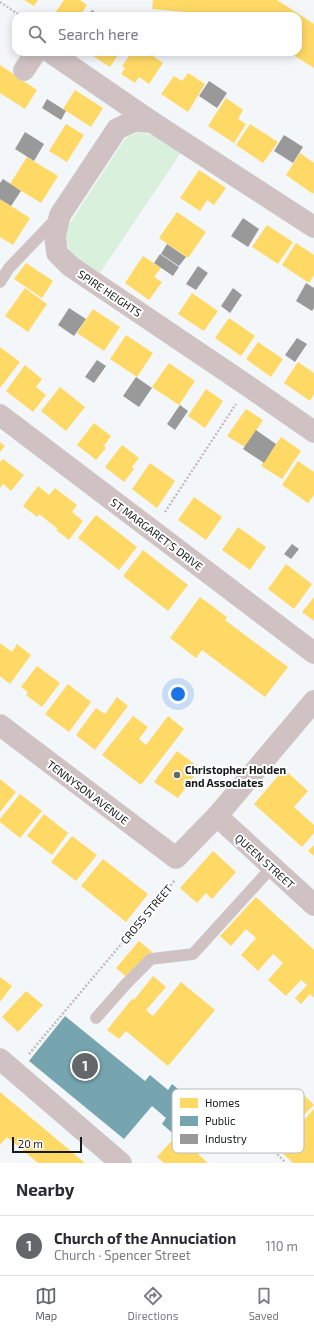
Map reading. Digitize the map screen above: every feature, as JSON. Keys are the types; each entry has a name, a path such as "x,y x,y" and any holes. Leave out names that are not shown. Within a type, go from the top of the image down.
{"street":[{"path":"24,70 33,56"},
{"path":"56,56 152,122 314,226"},
{"name":"SPIRE HEIGHTS","path":"152,122 134,121 117,128 60,215 55,236 57,253 70,266 314,432"},
{"name":"ST MARGARET'S DRIVE","path":"0,415 314,653"},
{"path":"176,858 217,816 314,701"},
{"name":"TENNYSON AVENUE","path":"0,726 176,858"},
{"name":"QUEEN STREET","path":"217,816 314,905"},
{"path":"7,1065 121,1163"}],"lane":[{"path":"0,282 9,268 60,215"},
{"path":"96,1018 126,984 151,959 193,954 272,867"}],"path":[{"path":"0,2 15,12"},
{"path":"153,531 248,386"},
{"name":"CROSS STREET","path":"7,1065 176,878 176,858"},
{"path":"276,1153 286,1163"}],"green space":[{"path":"136,133 155,136 182,151 100,273 77,258 69,248 66,232 70,223 125,139"}],"building: Homes":[{"path":"24,0 38,0 34,6"},
{"path":"64,0 80,0 87,5 83,12 56,12"},
{"path":"153,0 277,0 296,12 185,12 152,9"},
{"path":"302,16 314,24 314,68 294,56 302,56"},
{"path":"93,56 117,56 110,67"},
{"path":"129,56 153,56 163,63 149,84 139,77 135,83 121,74 125,68 122,66"},
{"path":"0,65 37,90 25,109 0,93"},
{"path":"188,73 205,84 188,112 161,94 174,76 182,81"},
{"path":"75,90 103,108 91,127 63,109"},
{"path":"226,98 243,110 238,119 246,124 234,143 208,126"},
{"path":"66,124 84,135 67,162 49,151"},
{"path":"250,124 278,142 263,163 236,145"},
{"path":"300,153 314,163 313,194 286,175"},
{"path":"27,157 58,176 41,203 10,184"},
{"path":"199,170 226,188 214,205 207,200 200,211 180,198"},
{"path":"0,199 30,218 13,245 0,237"},
{"path":"177,212 206,232 188,258 159,238"},
{"path":"267,225 293,242 278,264 252,247"},
{"path":"296,243 314,255 314,275 309,283 282,265"},
{"path":"143,256 161,268 154,277 162,282 149,300 125,283"},
{"path":"26,263 53,281 42,298 14,279"},
{"path":"25,288 47,304 28,332 5,316"},
{"path":"192,293 218,311 204,331 178,314"},
{"path":"93,309 120,327 104,351 77,333"},
{"path":"229,318 255,336 241,356 215,338"},
{"path":"126,335 153,353 137,377 110,359"},
{"path":"258,342 283,359 271,377 246,359"},
{"path":"0,347 20,362 0,388"},
{"path":"298,362 314,373 314,394 310,401 284,383"},
{"path":"169,363 195,381 179,405 152,387"},
{"path":"25,365 42,379 36,387 46,395 33,412 6,391"},
{"path":"60,387 85,407 66,431 41,411"},
{"path":"206,389 223,401 205,428 188,416"},
{"path":"246,409 263,420 245,447 227,436"},
{"path":"94,423 111,436 104,446 106,448 96,460 77,445"},
{"path":"281,437 301,451 282,479 261,466"},
{"path":"0,442 5,446 0,452"},
{"path":"122,445 139,458 132,467 134,469 124,482 105,467"},
{"path":"3,459 24,475 11,491 3,484 0,488 0,462"},
{"path":"298,461 314,472 314,495 308,503 282,485"},
{"path":"150,463 175,481 157,508 132,489"},
{"path":"38,486 49,495 55,488 77,505 72,512 83,521 69,540 39,514 37,517 23,506"},
{"path":"194,497 222,517 206,540 178,520"},
{"path":"96,515 137,547 119,570 78,538"},
{"path":"238,527 266,547 250,570 222,550"},
{"path":"143,550 188,585 168,611 123,576"},
{"path":"286,564 312,584 294,609 268,589"},
{"path":"200,597 227,617 225,620 288,667 265,697 202,650 196,658 170,638"},
{"path":"314,597 314,621 302,612"},
{"path":"0,643 12,652 17,644 31,655 10,684 0,676"},
{"path":"37,666 60,683 42,707 26,695 28,692 21,687"},
{"path":"68,684 91,702 69,732 45,714"},
{"path":"117,697 128,706 95,750 76,735 96,708 105,714"},
{"path":"133,716 148,727 139,739 146,745 168,716 184,729 141,785 102,755"},
{"name":"Christopher Holden and Associates","path":"177,751 200,768 178,798 154,782"},
{"path":"284,769 308,791 294,807 314,825 314,833 302,847 254,804"},
{"path":"0,779 16,792 0,812"},
{"path":"20,794 42,811 20,838 0,822 0,819"},
{"path":"44,814 68,833 52,855 27,836"},
{"path":"72,836 97,855 76,881 51,862"},
{"path":"314,845 314,856 308,851"},
{"path":"213,851 236,872 212,899 206,893 197,903 180,888"},
{"path":"103,859 148,894 126,922 81,886"},
{"path":"256,897 314,950 314,998 310,994 301,1004 295,998 307,985 301,980 286,996 268,980 283,963 273,954 258,971 241,955 256,938 246,929 231,946 220,936"},
{"path":"139,941 152,952 129,979 116,968"},
{"path":"153,976 166,987 146,1010 153,1016 181,982 215,1010 168,1066 126,1031 119,1039 107,1030"},
{"path":"0,977 12,986 0,1002"},
{"path":"26,991 43,1005 18,1032 2,1017"},
{"path":"0,1092 85,1163 38,1163 7,1137 0,1145"},
{"path":"304,1095 314,1105 304,1115"},
{"path":"314,1109 314,1163 293,1163 282,1153 304,1153 304,1120"},
{"path":"172,1140 172,1153 197,1153 208,1163 164,1163 157,1157"}],"building: Public":[{"path":"65,1016 145,1081 150,1075 168,1090 172,1084 178,1089 172,1089 172,1132 162,1124 166,1118 152,1106 124,1139 29,1061"}],"building: Industry":[{"path":"209,81 227,93 217,108 199,96"},
{"path":"47,99 66,111 61,120 42,108"},
{"path":"25,132 44,144 34,161 15,149"},
{"path":"284,135 303,147 293,163 274,151"},
{"path":"3,179 21,191 11,206 0,199 0,183"},
{"path":"243,218 259,229 248,247 231,236"},
{"path":"167,244 186,257 179,266 161,254"},
{"path":"160,254 179,267 173,276 154,263"},
{"path":"198,266 208,273 196,290 186,284"},
{"path":"306,283 314,288 314,308 312,311 296,301"},
{"path":"233,288 242,295 230,313 221,306"},
{"path":"69,308 86,319 74,336 58,325"},
{"path":"297,338 307,344 295,362 285,355"},
{"path":"97,360 106,366 94,383 85,377"},
{"path":"136,377 152,388 139,407 123,396"},
{"path":"180,405 188,411 175,430 167,424"},
{"path":"256,430 276,444 264,463 243,449"},
{"path":"292,544 299,549 291,559 284,554"}],"place":[{"name":"Christopher Holden and Associates","path":"177,775"},
{"name":"Church of the Annuciation","path":"85,1066"}]}
